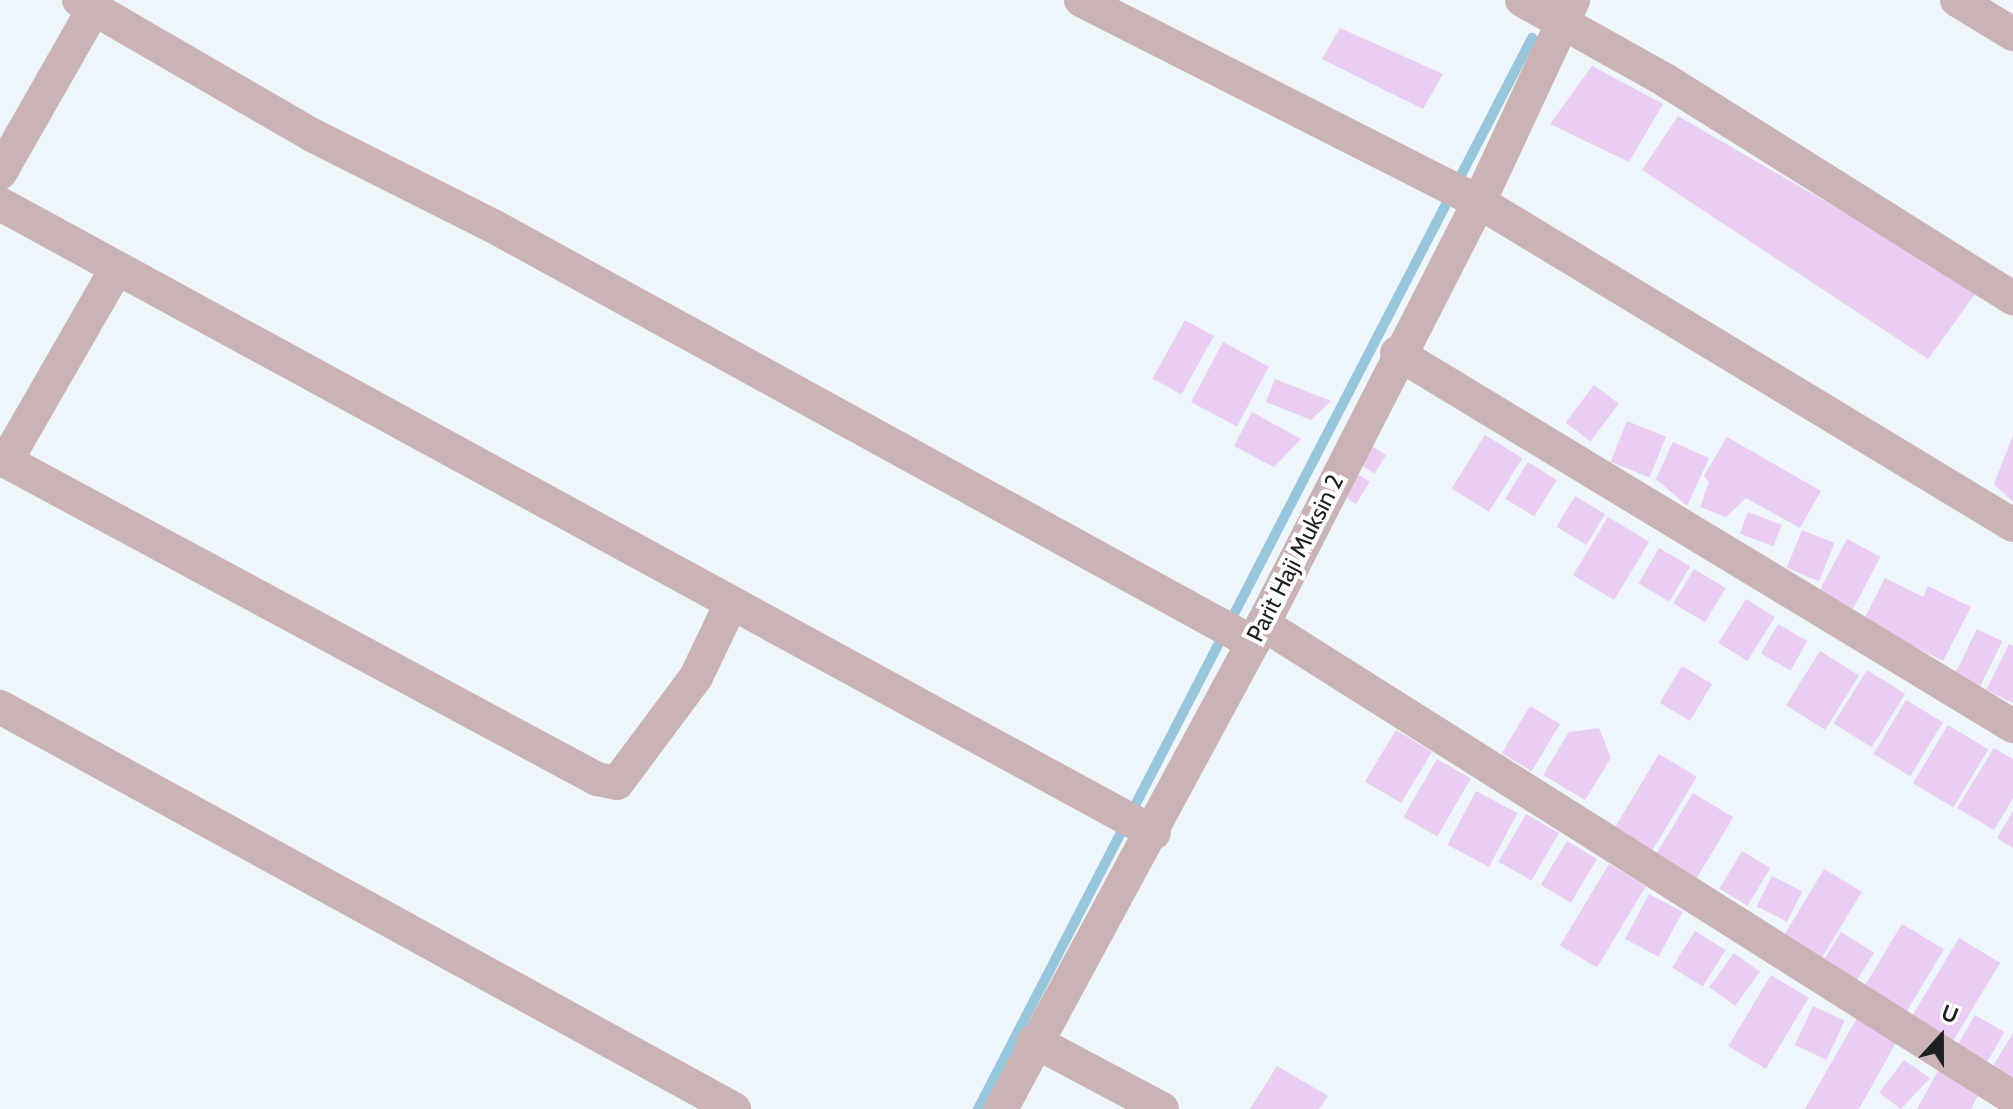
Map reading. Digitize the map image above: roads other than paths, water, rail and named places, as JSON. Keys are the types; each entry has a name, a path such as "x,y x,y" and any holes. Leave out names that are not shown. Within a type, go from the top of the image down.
{"street":[{"path":"1081,0 1479,202 2013,525"},
{"path":"1522,0 1568,10 2013,298"},
{"path":"1957,0 2013,34"},
{"path":"0,173 87,4 312,135 493,226 1258,634 2013,1098"},
{"name":"Parit Haji Muksin 2","path":"1001,1109 1034,1041 1154,833 1258,634 1397,353 1479,202 1568,10"},
{"path":"0,204 116,270 1154,833"},
{"path":"116,270 3,459 597,779 617,783 696,677 731,604"},
{"path":"1397,353 2013,726"},
{"path":"0,707 734,1109"},
{"path":"1034,1041 1162,1109"}],"waterway":[{"path":"978,1109 1532,38"}]}
